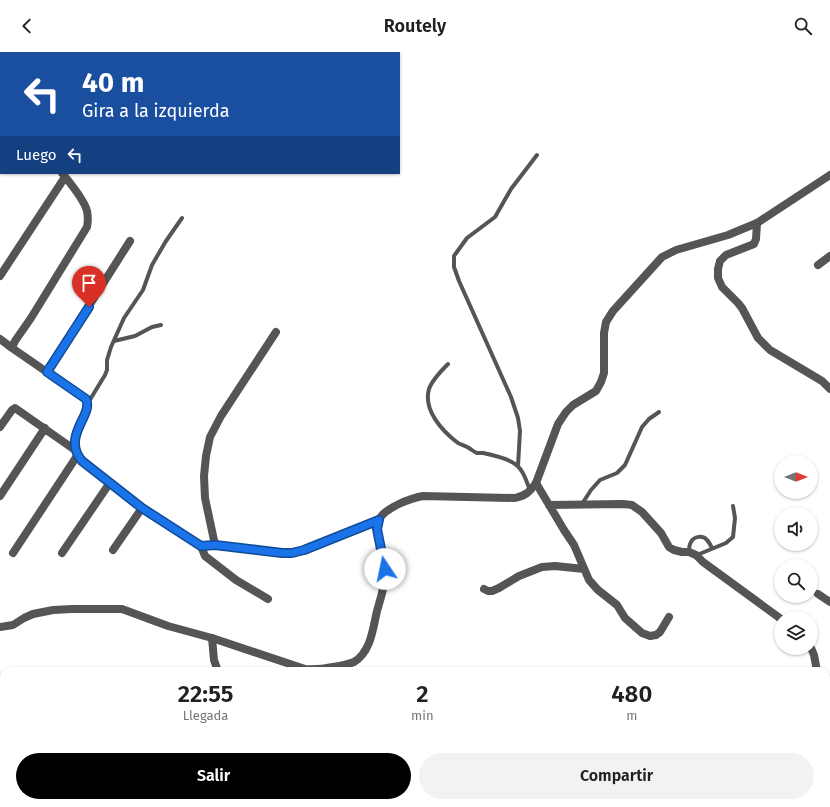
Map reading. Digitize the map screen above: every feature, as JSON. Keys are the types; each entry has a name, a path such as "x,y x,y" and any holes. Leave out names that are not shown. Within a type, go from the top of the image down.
{"street":[{"path":"0,276 64,175 87,209 87,227 12,348"},
{"path":"337,667 344,666 362,656 369,644 384,585 385,569 377,529 379,520 383,514 404,501 423,496 514,498 531,491 536,483 558,424 573,404 596,391 601,382 604,373 604,332 606,322 613,311 662,258 676,250 728,235 757,223 830,175"},
{"path":"757,223 756,239 754,244 726,255 720,261 718,278 722,287 742,308 758,338 770,350 822,381 830,389"},
{"path":"47,372 130,241"},
{"path":"818,265 830,256"},
{"path":"215,545 205,498 204,476 210,437 221,416 276,332"},
{"path":"0,339 86,399 88,403 88,408 78,427 75,438 76,453 13,553"},
{"path":"0,427 15,408 45,428 76,453 82,461 109,484 142,508 201,546 205,556 236,580 268,599"},
{"path":"0,496 45,428"},
{"path":"536,483 574,545 589,580 598,590 616,605 625,618 642,633 650,636 656,635 660,632 669,617"},
{"path":"62,553 109,484"},
{"path":"549,506 632,505 647,517 660,532 669,547 674,550 692,554 774,614"},
{"path":"113,550 142,508"},
{"path":"201,546 215,545 292,553 304,550 379,520"},
{"path":"484,589 492,591 519,576 542,567 555,566 584,569"},
{"path":"818,594 830,602"},
{"path":"0,627 13,624 33,614 52,610 115,609 212,638 288,667"},
{"path":"212,638 214,660 217,667"},
{"path":"814,655 816,667"}],"lane":[{"path":"518,466 520,430 518,418 511,397 459,281 454,267 454,256 467,238 495,217 511,189 537,155"},
{"path":"88,403 105,375 111,347 124,318 143,290 152,265 182,218"},
{"path":"114,341 135,336 152,327 161,325"},
{"path":"448,364 435,379 429,389 428,399 434,419 459,444 477,453 483,453 511,461 518,466 531,491"},
{"path":"582,505 591,490 600,480 617,473 625,465 642,427 649,419 659,412"},
{"path":"712,548 707,539 704,537 698,537 693,539 691,542 692,554 712,548 726,543 733,537 734,534 735,518 733,506"}],"route":[{"path":"89,307 47,372 86,399 88,403 88,408 78,427 75,438 75,450 82,461 109,484 142,508 201,546 215,545 292,553 304,550 379,520 377,529 385,569"}]}
